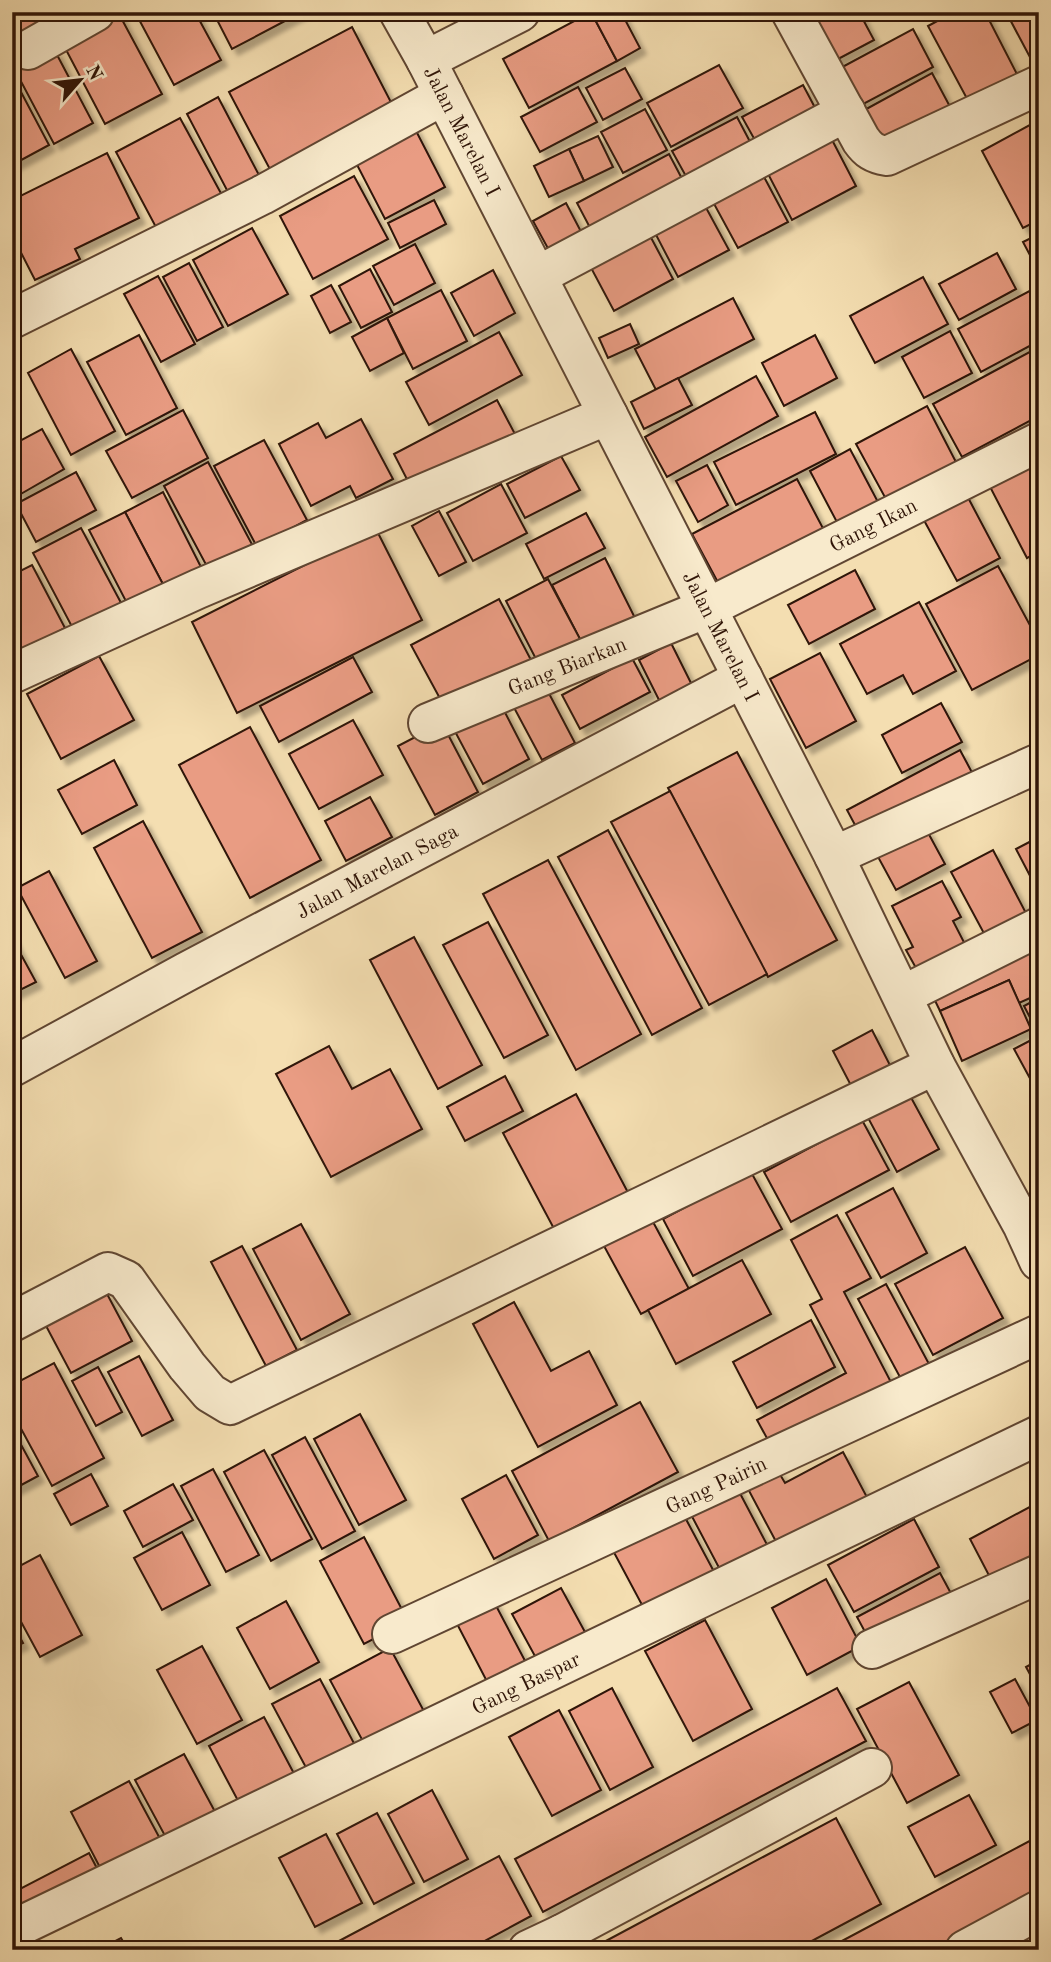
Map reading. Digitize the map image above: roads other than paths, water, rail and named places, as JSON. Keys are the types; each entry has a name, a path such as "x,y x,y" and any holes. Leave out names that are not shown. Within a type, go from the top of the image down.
{"street":[{"path":"27,50 94,12"},
{"name":"Jalan Marelan I","path":"399,12 834,856 935,1065 1031,1222 1039,1261"},
{"path":"426,60 520,12"},
{"path":"790,12 846,112 869,150 876,155 887,156 1039,85"},
{"path":"12,319 262,195 444,95"},
{"path":"537,276 846,112"},
{"path":"12,674 198,589 608,415"},
{"name":"Gang Ikan","path":"707,608 1039,442"},
{"name":"Gang Biarkan","path":"428,723 707,608"},
{"name":"Jalan Marelan Saga","path":"12,1068 198,966 743,678"},
{"path":"834,856 1039,763"},
{"path":"903,995 1039,927"},
{"path":"12,1322 36,1307 108,1272 116,1274 126,1280 187,1366 210,1393 230,1405 935,1065"},
{"name":"Gang Pairin","path":"392,1634 1039,1334"},
{"name":"Gang Baspar","path":"12,1930 1039,1435"},
{"path":"872,1649 1039,1574"},
{"path":"528,1950 565,1942 872,1768"},
{"path":"965,1950 1039,1910"}]}
